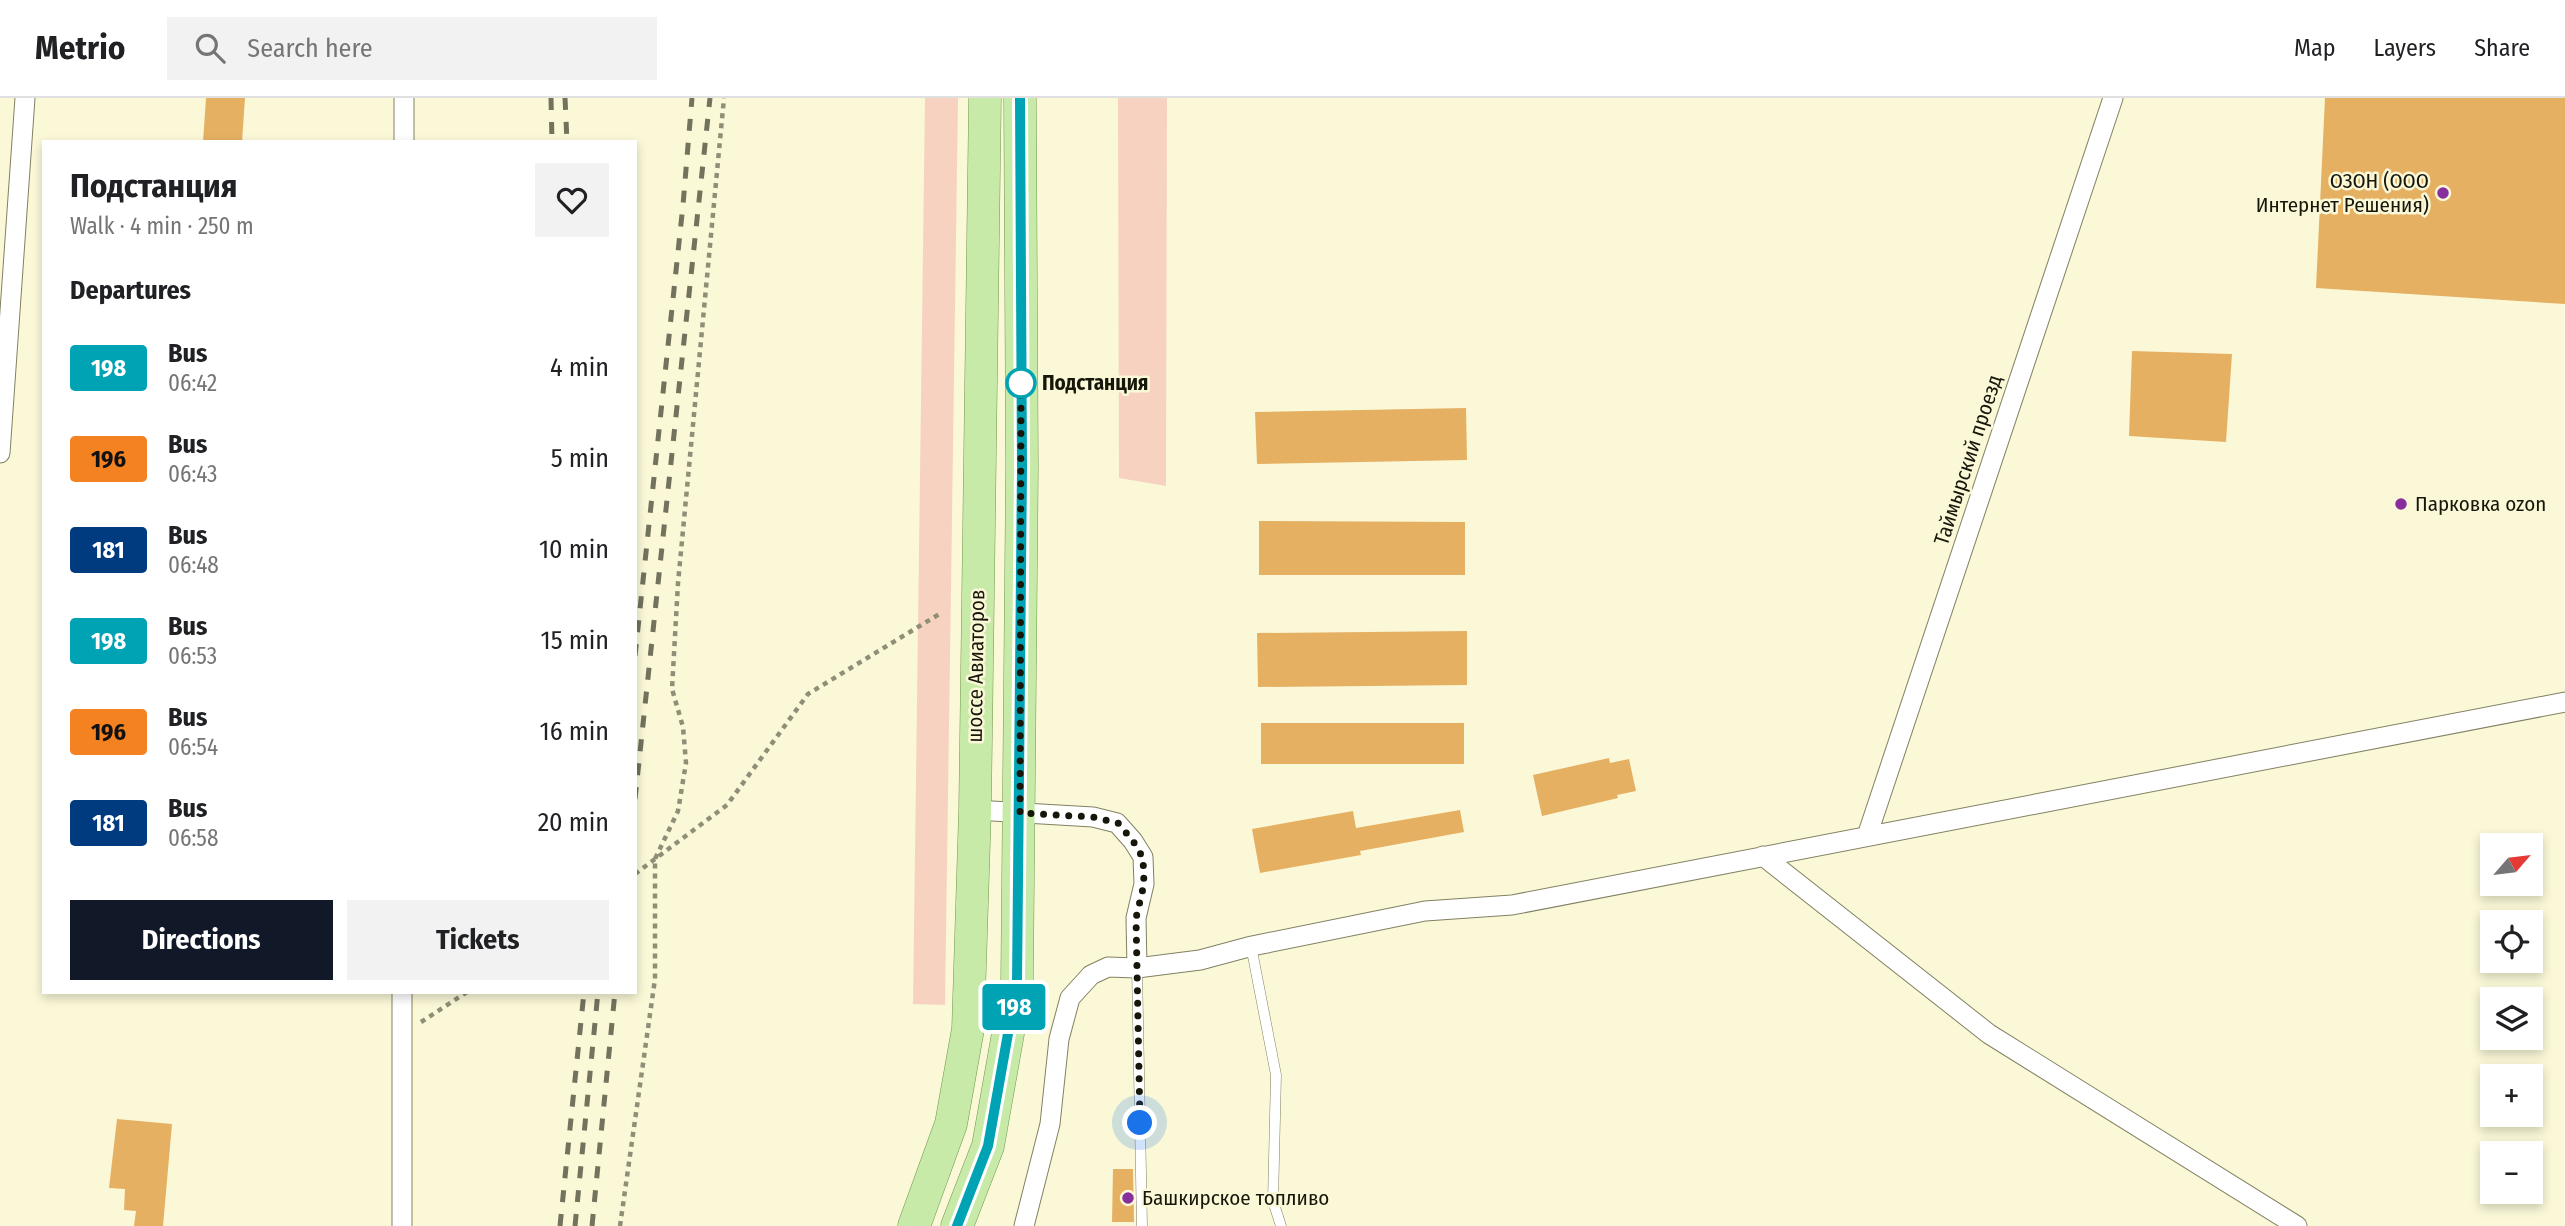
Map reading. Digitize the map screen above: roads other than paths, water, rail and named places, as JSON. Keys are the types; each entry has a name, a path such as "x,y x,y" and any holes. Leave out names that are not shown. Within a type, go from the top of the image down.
{"main road":[{"name":"шоссе Авиаторов","path":"914,1226 951,1124 968,1029 975,810 985,98"},
{"name":"шоссе Авиаторов","path":"957,1226 988,1146 1017,983 1022,455 1020,98"}],"street":[{"path":"0,453 24,98"},
{"path":"404,98 404,140"},
{"name":"Таймырский проезд","path":"1867,836 2113,98"},
{"path":"1024,1226 1050,1124 1059,1039 1070,998 1091,975 1108,967 1137,968 1200,960 1252,946 1425,911 1512,905 2565,702"},
{"path":"975,810 1093,817 1118,823 1143,858 1144,884 1136,918 1137,968"},
{"path":"1763,856 1989,1034 2297,1226"},
{"path":"402,994 402,1226"}],"lane":[{"path":"1253,956 1276,1075 1272,1201 1281,1226"},
{"path":"1137,968 1142,1226"}],"railway":[{"path":"551,98 552,140"},
{"path":"565,98 567,140"},
{"path":"637,637 692,98"},
{"path":"637,780 710,98"},
{"path":"560,1226 584,994"},
{"path":"575,1226 598,994"},
{"path":"592,1226 615,994"}],"place":[{"name":"ОЗОН (ООО Интернет Решения)","path":"2443,193"},
{"name":"Подстанция","path":"1021,383"},
{"name":"Парковка ozon","path":"2401,504"},
{"name":"Башкирское топливо","path":"1128,1198"}]}
